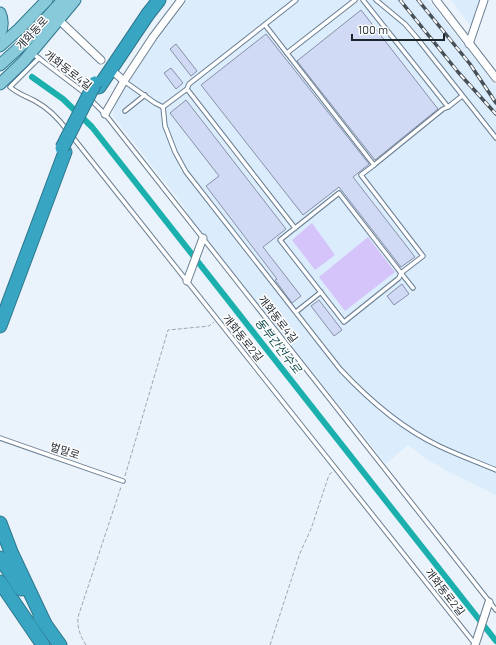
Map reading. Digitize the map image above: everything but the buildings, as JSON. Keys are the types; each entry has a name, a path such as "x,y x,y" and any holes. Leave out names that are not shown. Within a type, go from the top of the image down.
{"highway":[{"path":"0,311 63,150 97,85 150,0"},
{"path":"97,85 159,0"},
{"path":"0,326 63,150"},
{"path":"0,523 11,552 45,624"},
{"path":"0,558 60,645"},
{"path":"0,582 43,645"}],"main road":[{"name":"개화동로","path":"0,46 47,0"},
{"name":"개화동로","path":"0,65 23,44 63,0"},
{"path":"0,84 24,61 35,55 75,0"},
{"path":"0,13 2,23 0,33"}],"street":[{"path":"105,114 124,81 181,0"},
{"path":"436,0 496,78"},
{"path":"469,44 484,0"},
{"path":"59,20 101,60"},
{"path":"115,73 124,81"},
{"path":"188,278 203,238"},
{"path":"475,644 488,605"}],"lane":[{"path":"163,107 187,89 189,84 296,0"},
{"path":"287,53 355,0"},
{"path":"363,0 448,107"},
{"path":"376,0 405,24 496,138"},
{"path":"264,25 374,165"},
{"name":"개화동로4길","path":"35,55 83,91 105,114 488,605 496,610"},
{"name":"개화동로2길","path":"35,55 10,87 34,100 58,118 188,278 218,320 475,644"},
{"path":"124,81 163,107"},
{"path":"187,89 296,228"},
{"path":"125,111 145,95"},
{"path":"413,288 401,273 339,193 280,240 344,322 399,278 401,273 424,256 360,175 443,109 462,96"},
{"path":"163,107 165,126 175,152 186,172 340,369 364,394 402,424 439,446 496,470"},
{"path":"296,312 321,292"},
{"name":"벌말로","path":"0,438 123,481"}],"path":[{"path":"86,645 78,628 78,617 123,481 168,330 209,326 218,320"},
{"path":"270,645 300,553 311,529 330,475 335,468"}],"shaded area":[{"path":"188,0 428,0 496,85 496,495 447,471 425,458 408,445 386,464 188,216 186,209 113,116 114,106 152,46"},
{"path":"451,0 480,0 471,27"},
{"path":"312,223 335,255 315,270 292,240"},
{"path":"368,237 395,272 345,311 319,277"}],"waterway":[{"name":"동부간선수로","path":"32,77 63,99 92,127 496,641"}],"railway":[{"path":"400,0 458,72 496,114"},
{"path":"418,0 470,64 496,103"}]}
